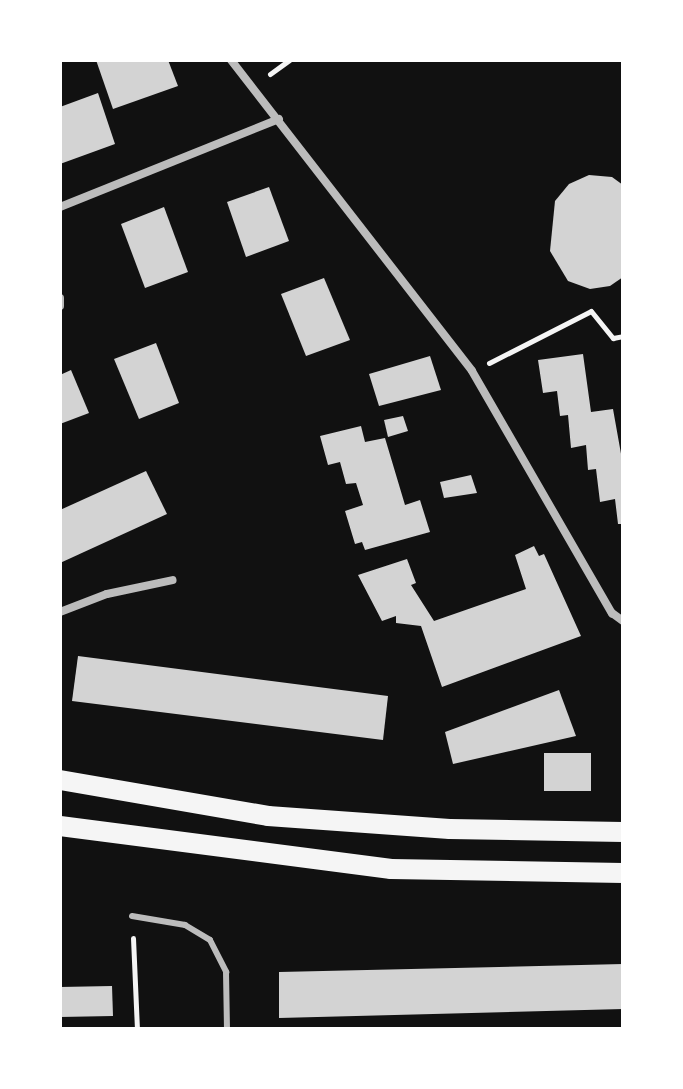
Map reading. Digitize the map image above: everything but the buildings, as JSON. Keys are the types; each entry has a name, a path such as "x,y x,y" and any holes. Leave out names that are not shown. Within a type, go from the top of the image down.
{"main road":[{"path":"60,780 268,816 471,830 623,832"},
{"path":"60,826 391,869 623,873"}],"street":[{"path":"231,60 472,371 612,613 623,621"},
{"path":"60,207 279,119"},
{"path":"60,298 60,306"},
{"path":"60,612 107,594 173,580"}],"lane":[{"path":"132,916 185,925 210,940 226,972 227,1029"}],"path":[{"path":"472,371 591,311 613,338 623,336"},
{"path":"132,916 137,1029"}]}
